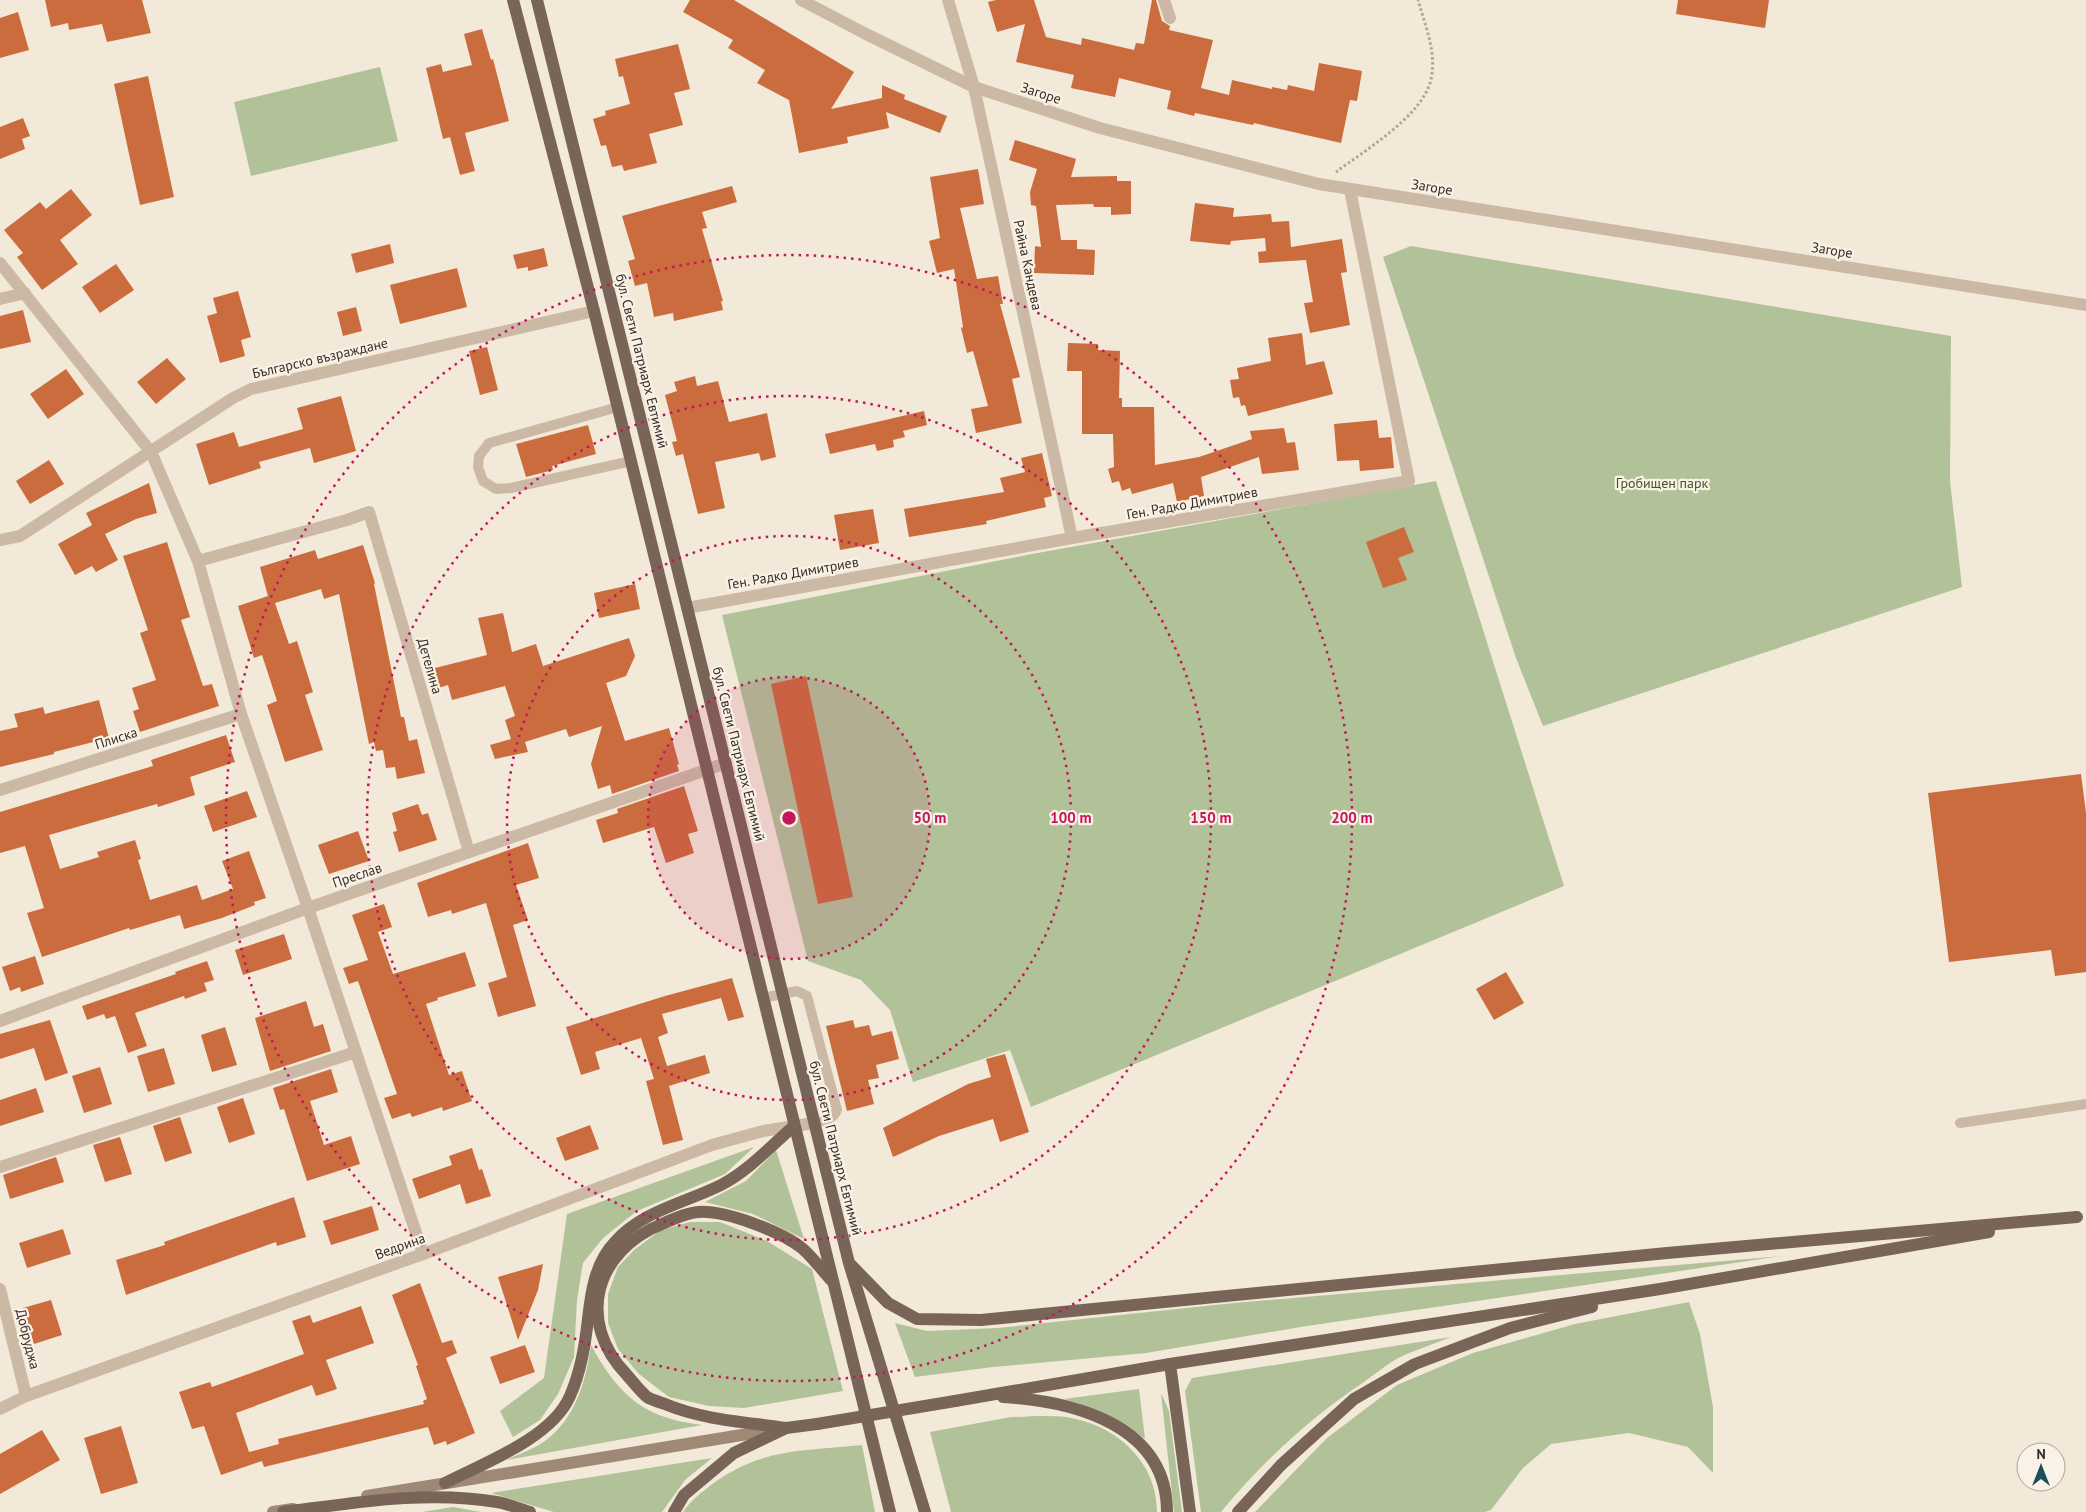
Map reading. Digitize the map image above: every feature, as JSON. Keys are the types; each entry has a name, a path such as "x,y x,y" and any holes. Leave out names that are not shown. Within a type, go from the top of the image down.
{"main road":[{"name":"бул. Свети Патриарх Евтимий","path":"537,0 849,1263 925,1512"},
{"path":"513,1 618,407 890,1512"},
{"path":"445,1483 514,1449 551,1423 570,1398 582,1363 591,1292 600,1263 614,1242 629,1228 650,1215 721,1185 741,1173 794,1126"},
{"path":"786,1428 688,1413 647,1397 612,1360 598,1329 598,1297 607,1268 628,1243 649,1229 697,1212 718,1214 756,1225 785,1237 803,1249 833,1282"},
{"path":"849,1263 888,1303 917,1319 980,1320 1657,1254 2081,1216"},
{"path":"273,1512 817,1424 1170,1364 1660,1289 2081,1216"},
{"path":"1238,1512 1281,1464 1354,1399 1415,1364 1510,1328 1660,1289"},
{"path":"1170,1364 1190,1512"},
{"path":"980,1396 1050,1403 1079,1410 1117,1425 1143,1446 1161,1474 1167,1501 1167,1512"},
{"path":"674,1512 684,1496 734,1453 786,1428"},
{"path":"878,1463 886,1512"},
{"path":"283,1512 400,1498 449,1497 500,1502 530,1512"},
{"path":"922,1498 930,1512"}],"street":[{"name":"Загоре","path":"802,0 974,87 1100,128 1319,184 2086,305"},
{"name":"Райна Кандева","path":"948,0 974,87 1072,538"},
{"path":"1164,0 1170,18"},
{"name":"Ген. Радко Димитриев","path":"687,608 1072,538 1409,481 1350,190"},
{"path":"0,263 150,452 198,561 240,714 308,908 423,1254"},
{"path":"0,299 25,293"},
{"name":"Българско възраждане","path":"0,540 20,536 233,398 251,389 594,311"},
{"name":"Детелина","path":"198,561 347,520 369,512 469,852"},
{"name":"Плиска","path":"0,790 240,714"},
{"name":"Преслав","path":"0,1021 308,908 726,763"},
{"path":"0,1167 356,1052"},
{"name":"Ведрина","path":"0,1409 26,1396 423,1254 712,1145 764,1131 814,1122"},
{"name":"Добруджа","path":"0,1288 26,1396"}],"lane":[{"path":"618,407 489,443 479,456 478,467 483,480 496,489 511,488 631,460"},
{"path":"763,998 797,990 807,996 837,1110 834,1116 828,1120 814,1122"},
{"path":"1960,1123 2086,1104"}],"path":[{"path":"1319,184 1400,125 1426,94 1432,79 1431,48 1418,0"}],"green space":[{"path":"380,67 398,141 251,176 234,102"},
{"name":"Гробищен парк","path":"1411,246 1951,336 1950,481 1962,587 1543,726 1516,658 1383,257"},
{"path":"1436,481 1564,886 1031,1107 1010,1050 913,1082 890,1010 861,980 808,961 722,615 1032,554"},
{"path":"754,1147 725,1174 637,1211 603,1238 583,1263 577,1300 574,1357 558,1394 540,1420 513,1437 500,1411 544,1378 567,1214"},
{"path":"776,1150 804,1239 753,1214 705,1202 746,1181"},
{"path":"690,1222 720,1222 767,1241 812,1269 843,1391 744,1408 709,1406 669,1397 639,1374 618,1349 608,1323 608,1294 618,1267 634,1250 661,1230"},
{"path":"1782,1256 1307,1326 1146,1353 993,1367 915,1377 895,1323 927,1331 998,1328 1234,1303"},
{"path":"1689,1302 1700,1334 1713,1407 1713,1473 1688,1447 1629,1433 1551,1444 1523,1468 1491,1510 1485,1512 1255,1512 1327,1438 1397,1385 1473,1353 1575,1324"},
{"path":"1451,1337 1404,1355 1385,1367 1306,1426 1270,1458 1221,1512 1201,1512 1185,1391 1192,1378"},
{"path":"591,1345 613,1380 642,1407 672,1419 702,1425 506,1460 541,1444 556,1432 565,1421 578,1398 586,1372"},
{"path":"1139,1389 1145,1439 1107,1415 1064,1399"},
{"path":"1161,1393 1169,1411 1182,1512 1174,1512"},
{"path":"1011,1417 1068,1417 1108,1431 1121,1440 1143,1465 1151,1479 1157,1512 951,1512 930,1432"},
{"path":"862,1445 875,1512 683,1512 692,1501 711,1485 747,1464 783,1453"},
{"path":"712,1458 685,1480 662,1512 554,1512 491,1493"},
{"path":"453,1507 481,1512 422,1512"}],"building":[{"path":"45,0 142,0 151,33 107,42 102,24 69,30 68,23 51,27"},
{"path":"690,0 734,0 854,72 831,109 882,98 882,85 905,95 904,99 947,116 940,133 886,112 889,128 847,137 848,143 799,153 789,100 757,83 765,70 728,48 733,40 683,12"},
{"path":"996,0 1034,0 1046,37 1081,45 1082,38 1134,50 1136,43 1144,44 1152,0 1156,0 1162,21 1170,26 1169,30 1213,40 1201,88 1229,95 1232,80 1272,89 1272,87 1287,90 1288,85 1314,91 1319,63 1362,71 1357,101 1350,100 1341,143 1254,123 1253,125 1195,113 1194,116 1167,109 1171,91 1119,78 1115,97 1071,88 1074,75 1016,62 1025,24 997,32 988,2"},
{"path":"1678,0 1769,0 1765,28 1676,14"},
{"path":"18,12 29,50 0,58 0,18"},
{"path":"482,29 491,60 493,59 509,121 465,133 475,171 460,175 450,137 443,139 426,68 441,64 443,72 472,65 464,34"},
{"path":"678,44 690,89 674,93 683,125 649,134 657,163 624,171 622,165 612,167 606,145 601,146 593,119 606,115 605,111 630,104 623,76 619,77 615,59"},
{"path":"148,76 174,197 140,205 114,84"},
{"path":"23,118 30,136 22,139 25,149 0,159 0,127"},
{"path":"1015,140 1076,159 1071,177 1117,176 1117,181 1131,181 1131,214 1111,215 1111,207 1094,207 1093,204 1056,205 1061,240 1077,240 1077,249 1095,250 1094,275 1034,273 1035,246 1041,247 1036,206 1031,205 1030,192 1037,169 1009,160"},
{"path":"978,169 984,204 960,208 977,279 998,276 1003,304 1000,304 1020,377 1012,379 1022,423 976,433 971,409 988,406 973,351 967,353 961,328 963,327 954,269 937,273 929,241 940,238 930,177"},
{"path":"732,186 737,202 702,212 707,228 702,229 723,301 721,301 723,310 674,321 673,313 654,317 647,283 635,286 628,261 635,259 622,216"},
{"path":"71,189 92,215 60,240 78,264 42,290 17,257 23,253 4,230 40,202 46,209"},
{"path":"1195,203 1234,208 1233,217 1271,214 1272,222 1289,221 1291,247 1342,239 1347,272 1341,273 1350,325 1310,333 1304,303 1313,302 1306,260 1259,263 1258,252 1266,251 1265,238 1231,241 1230,245 1190,241"},
{"path":"390,244 394,263 356,273 351,254"},
{"path":"544,248 548,266 528,271 528,267 517,269 513,255"},
{"path":"116,264 134,290 100,313 82,287"},
{"path":"457,268 467,307 400,324 390,285"},
{"path":"238,291 251,337 241,340 245,356 220,363 207,316 217,313 213,298"},
{"path":"356,307 362,331 343,336 337,312"},
{"path":"23,310 31,342 0,349 0,316"},
{"path":"1302,333 1306,365 1324,361 1333,394 1248,416 1245,405 1241,406 1239,397 1233,398 1230,380 1239,379 1237,368 1271,361 1268,338"},
{"path":"1068,343 1098,344 1098,350 1120,351 1119,398 1122,398 1122,407 1154,407 1155,465 1199,457 1252,439 1250,431 1284,428 1287,443 1295,442 1299,470 1262,474 1259,457 1201,477 1204,496 1177,502 1173,483 1132,494 1130,488 1122,491 1119,481 1112,483 1108,469 1114,467 1113,434 1082,434 1082,371 1067,371"},
{"path":"487,347 498,390 480,395 469,351"},
{"path":"167,358 186,379 156,404 137,382"},
{"path":"66,369 84,394 48,419 30,394"},
{"path":"695,376 697,386 718,381 729,422 767,413 776,457 761,461 759,453 715,462 725,508 698,514 683,454 676,456 672,442 677,441 665,395 677,391 674,382"},
{"path":"341,396 356,451 314,463 310,448 259,462 261,468 209,485 196,444 234,432 239,447 303,429 297,408"},
{"path":"924,411 927,425 903,431 905,437 893,440 894,447 877,451 875,444 830,454 825,434"},
{"path":"1377,420 1379,438 1391,437 1394,468 1360,471 1359,460 1337,461 1334,424"},
{"path":"588,425 596,454 552,466 553,470 526,477 516,444"},
{"path":"1042,453 1052,496 1044,498 1046,507 986,521 987,524 909,537 904,509 1004,492 1000,478 1025,472 1021,458"},
{"path":"49,460 64,484 30,504 16,481"},
{"path":"149,483 157,513 136,519 105,534 118,560 96,572 92,566 75,575 58,544 92,525 86,513"},
{"path":"873,509 879,543 840,550 834,515"},
{"path":"1404,527 1414,552 1398,558 1407,580 1383,588 1366,542"},
{"path":"167,542 190,617 181,620 203,686 212,684 219,706 140,732 133,711 139,709 132,688 156,680 140,633 148,630 123,556"},
{"path":"363,545 375,583 401,717 404,717 409,741 417,739 425,773 397,779 395,767 386,768 383,750 376,751 374,742 369,744 339,594 324,599 321,589 275,603 289,644 297,641 313,692 305,695 323,750 285,762 267,705 277,701 262,655 254,658 238,606 268,596 260,567 315,550 318,559"},
{"path":"635,584 640,609 599,618 594,593"},
{"path":"503,613 512,652 536,644 543,666 629,638 635,656 626,676 606,683 625,741 669,728 679,764 677,765 679,771 612,794 610,785 598,789 591,764 602,726 569,737 566,729 525,742 528,752 495,759 490,745 511,739 505,720 515,716 505,686 452,700 448,685 432,690 427,670 487,655 478,618"},
{"path":"806,676 853,897 818,904 771,684"},
{"path":"99,700 109,738 0,767 0,731 18,727 14,714 43,707 45,714"},
{"path":"226,735 235,762 190,777 195,795 158,807 157,804 49,835 60,869 99,857 97,852 135,840 141,859 138,860 150,900 197,885 202,900 233,889 222,861 249,851 266,898 254,902 255,905 222,918 184,929 180,915 130,930 129,928 42,957 27,913 44,908 25,846 0,853 0,812 153,766 151,760"},
{"path":"2081,774 2086,813 2086,972 2055,976 2051,950 1949,962 1928,793"},
{"path":"684,786 698,831 688,834 694,853 666,863 654,827 603,843 596,820 618,813 617,809"},
{"path":"247,791 257,817 213,832 204,806"},
{"path":"418,804 422,815 428,813 437,840 399,852 393,832 397,831 392,813"},
{"path":"358,831 369,861 329,874 318,845"},
{"path":"528,843 539,878 516,885 528,920 513,925 536,1006 498,1017 488,983 507,977 486,903 452,914 451,910 428,917 417,883"},
{"path":"384,904 392,927 378,932 393,974 465,952 476,986 437,998 438,1000 426,1004 449,1075 462,1071 472,1101 443,1111 442,1107 412,1117 410,1113 392,1119 384,1098 397,1094 358,981 349,984 343,968 368,960 352,915"},
{"path":"284,934 292,959 243,975 235,950"},
{"path":"35,956 44,984 21,992 20,987 10,991 2,967"},
{"path":"207,961 214,980 204,983 207,991 185,999 184,996 135,1013 147,1046 128,1053 115,1016 106,1019 104,1014 87,1020 82,1006 176,974 175,972"},
{"path":"1506,972 1524,1003 1494,1020 1476,989"},
{"path":"732,978 744,1017 728,1021 721,998 662,1014 668,1033 658,1037 667,1066 705,1055 710,1073 669,1086 683,1140 663,1145 646,1081 654,1079 641,1038 595,1052 600,1069 581,1075 566,1027 665,996"},
{"path":"306,1001 314,1027 323,1024 331,1051 270,1071 255,1018"},
{"path":"50,1020 68,1073 45,1081 34,1048 0,1059 0,1034"},
{"path":"853,1020 855,1028 869,1025 872,1036 892,1031 899,1059 876,1065 879,1078 868,1080 874,1104 847,1111 826,1026"},
{"path":"225,1027 237,1065 212,1072 201,1035"},
{"path":"164,1048 175,1084 148,1092 137,1056"},
{"path":"1005,1054 1029,1132 1000,1142 993,1119 939,1136 893,1157 883,1128 968,1084 991,1077 986,1059"},
{"path":"100,1067 112,1104 84,1113 72,1076"},
{"path":"331,1069 338,1092 310,1101 324,1145 351,1136 360,1164 307,1181 284,1109 280,1110 273,1088"},
{"path":"36,1088 44,1112 0,1126 0,1100"},
{"path":"243,1098 255,1134 229,1143 217,1107"},
{"path":"180,1117 192,1153 165,1162 153,1126"},
{"path":"590,1125 599,1149 565,1161 556,1138"},
{"path":"120,1137 132,1174 105,1182 93,1145"},
{"path":"472,1148 479,1170 482,1169 491,1196 466,1204 460,1184 419,1199 412,1179 452,1165 449,1156"},
{"path":"56,1157 64,1182 10,1199 3,1175"},
{"path":"294,1197 306,1237 277,1246 276,1242 126,1295 116,1260 165,1245 164,1242"},
{"path":"372,1206 379,1230 331,1245 323,1221"},
{"path":"63,1229 71,1254 27,1268 19,1243"},
{"path":"543,1264 538,1290 518,1340 498,1277"},
{"path":"420,1283 442,1343 452,1340 457,1353 446,1358 475,1433 447,1445 446,1441 434,1445 428,1427 264,1467 262,1461 221,1475 204,1426 192,1429 179,1392 210,1382 212,1387 304,1354 292,1321 310,1315 313,1323 361,1306 374,1343 326,1360 337,1389 316,1396 312,1385 236,1413 249,1452 279,1444 278,1439 424,1404 423,1401 427,1399 416,1366 418,1365 392,1295"},
{"path":"51,1300 62,1335 34,1344 23,1308"},
{"path":"525,1345 535,1372 500,1384 490,1357"},
{"path":"121,1426 138,1483 101,1494 84,1438"},
{"path":"42,1430 60,1460 0,1494 0,1454"}]}
